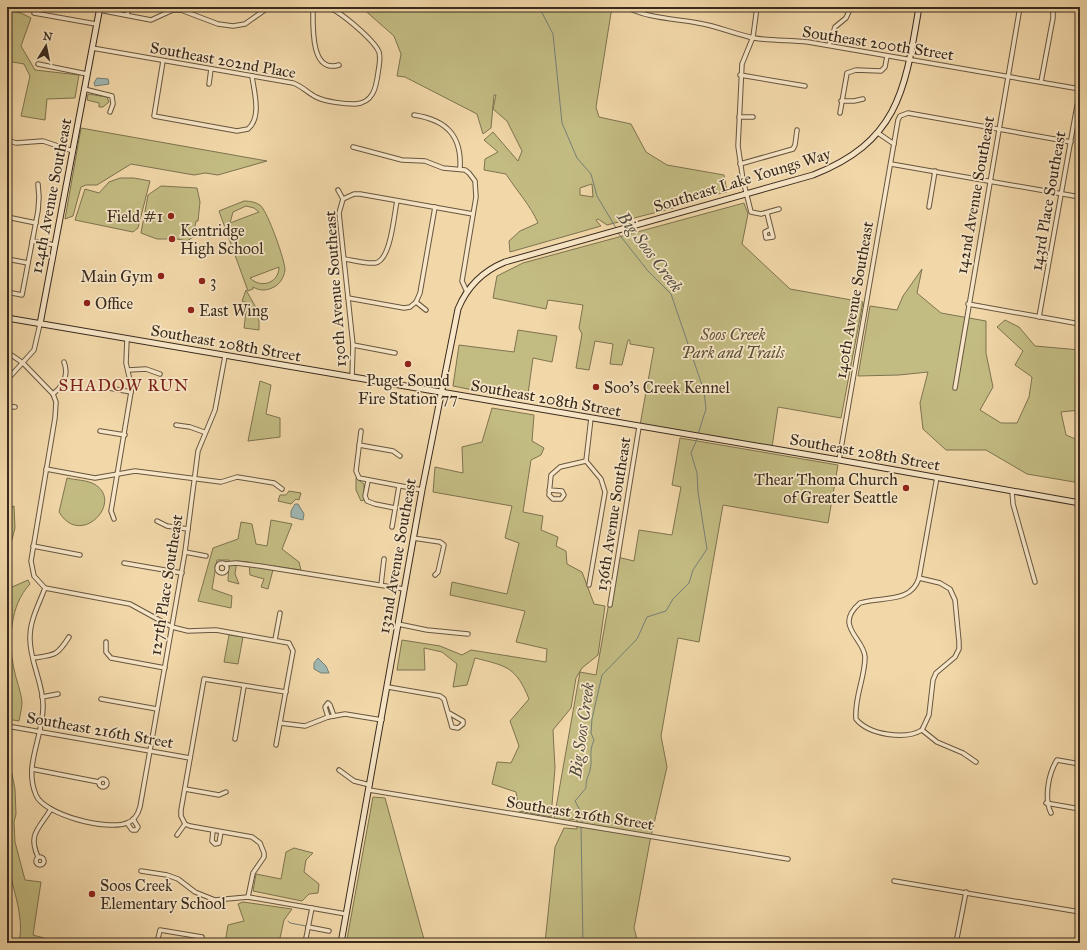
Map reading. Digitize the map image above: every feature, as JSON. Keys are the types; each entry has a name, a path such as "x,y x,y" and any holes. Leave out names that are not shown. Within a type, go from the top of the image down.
{"main road":[{"path":"910,60 919,7"},
{"name":"124th Avenue Southeast","path":"40,324 99,9"},
{"name":"Southeast Lake Youngs Way","path":"467,292 486,271 505,262 813,175 839,164 857,153 878,133 896,106 910,60"},
{"name":"132nd Avenue Southeast","path":"341,943 370,788 422,490 458,309 467,292"},
{"name":"Southeast 208th Street","path":"7,318 839,460 1080,503"}],"street":[{"path":"127,15 129,7"},
{"path":"99,9 151,20 173,10 181,10 218,24 233,26 245,24 269,7"},
{"path":"313,7 317,55 325,64 332,66 339,65"},
{"name":"Southeast 202nd Place","path":"92,48 293,83 323,99 354,104 363,102 370,98 376,85 380,53 372,42 343,16 333,8 327,7"},
{"name":"Southeast 200th Street","path":"627,7 640,13 709,25 729,32 778,42 808,42 829,45 1080,89"},
{"path":"757,7 753,37 742,64 740,75 738,146 740,164 751,212 758,214 780,209"},
{"path":"829,45 835,27 846,18 851,7"},
{"name":"142nd Avenue Southeast","path":"955,388 968,304 1020,7"},
{"path":"1042,82 1053,18 1051,7"},
{"path":"34,13 96,24"},
{"path":"840,113 847,73 856,70 881,71 885,67 887,56"},
{"path":"163,61 154,116 237,131 251,127 256,117 252,76"},
{"path":"38,64 87,74"},
{"path":"209,84 211,69"},
{"path":"740,75 806,86"},
{"path":"84,89 112,96 113,104 110,112"},
{"name":"143rd Place Southeast","path":"1040,317 1080,89"},
{"path":"841,101 863,99"},
{"name":"140th Avenue Southeast","path":"839,460 898,120 904,113 999,130"},
{"path":"414,115 428,117 439,122 449,130 460,148 460,169"},
{"path":"739,117 753,117"},
{"path":"740,164 792,149 795,146 796,130"},
{"path":"999,130 1071,142"},
{"path":"878,133 894,144"},
{"path":"7,140 16,143 42,141 73,151"},
{"path":"353,147 402,160 424,161 443,168 460,169 470,173 476,186 462,281 467,292"},
{"path":"891,164 1080,197"},
{"path":"929,207 935,171"},
{"path":"7,292 22,295 36,223 39,200 38,184"},
{"path":"338,190 343,199 354,194 360,194 473,214"},
{"name":"130th Avenue Southeast","path":"343,199 339,213 353,345 352,378"},
{"path":"344,259 374,263 381,260 387,250 397,201"},
{"path":"348,298 404,308 410,307 416,302 420,294 435,207"},
{"path":"767,213 771,229"},
{"path":"7,217 36,223"},
{"path":"32,241 55,245"},
{"path":"7,259 28,263"},
{"path":"416,302 426,310"},
{"path":"968,304 1080,324"},
{"name":"124th Avenue Southeast","path":"7,380 34,350 40,324"},
{"path":"114,519 111,511 131,392 131,384 125,355 127,339"},
{"path":"353,345 395,353"},
{"path":"7,352 23,363 53,394 56,402 56,414 33,546 31,568 37,581 45,588 130,604 158,621 172,627 188,631 216,630 287,642 291,644 293,651 276,745"},
{"name":"127th Place Southeast","path":"51,809 62,815 115,826 130,821 140,807 182,573 198,451 204,432 215,410 225,356"},
{"path":"53,394 64,381 66,369 64,362"},
{"path":"128,370 146,369 160,374"},
{"path":"109,388 131,392"},
{"path":"7,406 15,408"},
{"path":"589,586 605,492 600,479 586,461 591,418"},
{"path":"176,425 190,427 204,432"},
{"name":"136th Avenue Southeast","path":"610,605 639,427"},
{"path":"100,431 124,435"},
{"path":"361,431 358,476 368,480 422,490"},
{"path":"359,445 393,451 400,456"},
{"path":"548,490 550,477 555,470 586,461"},
{"path":"46,469 95,478 135,471 220,482 237,477 274,483 282,489"},
{"path":"920,578 940,583 950,589 954,600 960,642 959,649 955,657 936,673 933,680 928,715 922,730 911,734 883,733 860,724 856,719 865,657 861,646 850,629 852,614 860,602 906,595 915,588 920,578 937,477"},
{"path":"368,480 365,496 367,500 375,504 395,508"},
{"path":"392,527 399,486"},
{"path":"1012,491 1014,504 1035,582"},
{"path":"158,521 167,526 188,529"},
{"path":"413,538 440,542 444,545 438,572 435,575"},
{"path":"33,546 80,555"},
{"path":"185,552 206,556"},
{"path":"381,586 384,559"},
{"path":"124,563 182,573"},
{"path":"225,564 236,563 260,566 404,589"},
{"path":"38,857 33,844 33,838 51,809 38,800 33,786 32,769 34,750 40,731 43,705 30,636 31,625 45,588"},
{"path":"275,640 280,613"},
{"path":"398,624 427,630 468,634"},
{"path":"33,658 54,655 60,651 69,637"},
{"path":"106,642 106,652 111,658 165,668"},
{"path":"248,897 253,873 261,862 264,853 263,848 257,840 190,826 185,824 182,816 181,810 204,679 286,692"},
{"path":"235,739 244,686"},
{"path":"388,687 440,696 444,700 452,727 458,728 463,724 463,721 458,717 448,713"},
{"path":"42,697 58,694"},
{"path":"101,699 157,709"},
{"path":"328,717 325,707 328,703 334,716"},
{"path":"280,723 305,726 328,717 352,714 382,720"},
{"name":"Southeast 216th Street","path":"7,726 190,758"},
{"path":"922,730 937,742 963,753 976,762"},
{"path":"1051,813 1046,803 1053,767 1057,760 1080,764"},
{"path":"32,769 99,782"},
{"name":"Southeast 216th Street","path":"339,770 354,781 370,788 788,859"},
{"path":"185,789 219,795 226,792"},
{"path":"1046,803 1080,809"},
{"path":"177,835 185,824"},
{"path":"213,831 212,841 215,844 218,843 221,832"},
{"path":"141,871 167,875 178,880 196,892 215,900 248,897 346,914"},
{"path":"894,881 1080,912"},
{"path":"956,943 966,892"},
{"path":"305,943 312,908"},
{"path":"308,927 329,931"},
{"path":"157,943 160,930 202,937 201,943"}],"green space":[{"path":"7,7 11,7 10,11 21,13 31,18 21,46 35,70 79,75 75,98 47,99 45,120 21,116 30,76 24,64 7,61"},
{"path":"361,7 617,7 611,13 596,107 599,117 631,124 646,152 667,165 724,175 727,192 674,203 673,208 607,225 598,219 596,220 601,226 510,252 509,241 520,231 538,223 506,174 484,170 485,159 498,152 484,140 493,132 518,161 522,151 507,121 493,109 496,95 494,95 491,128 483,134 477,114 405,77 397,76 401,54 394,36","holes":["592,184 593,197 580,195 580,188"]},
{"path":"88,94 107,97 109,102 103,107 99,107 99,103 87,100"},
{"path":"81,128 267,161 218,175 205,173 194,175 131,164 97,185 86,185 81,187 73,216 65,219"},
{"path":"120,178 134,178 150,181 138,228 133,232 75,220 85,189 99,193 109,182"},
{"name":"Field #1","path":"161,186 197,188 200,202 198,221 196,221 193,237 187,241 172,238 157,239 141,233 148,195"},
{"path":"244,201 253,202 261,206 272,227 285,270 284,275 276,286 263,290 253,287 253,289 248,291 219,211","holes":["246,206 254,208 259,212 230,223 233,212","279,267 276,277 269,283 259,283 250,278"]},
{"name":"Soos Creek Park and Trails","path":"744,203 748,214 742,244 790,289 863,302 841,418 778,407 772,447 640,425 654,348 630,344 630,340 628,340 622,365 610,364 613,344 595,341 589,370 576,368 582,334 579,328 583,305 548,300 546,309 493,298 497,276 523,263"},
{"path":"922,269 917,293 941,313 986,321 986,353 993,387 980,410 1001,423 1017,423 1029,397 1032,377 1015,365 1023,351 997,327 1005,320 1019,327 1035,346 1080,350 1080,410 1061,412 1066,435 1080,441 1080,483 1027,474 986,450 946,450 923,429 920,403 928,372 899,375 858,376 870,306 897,310 903,296"},
{"path":"246,290 259,313 259,330 244,328 247,303 242,301"},
{"path":"518,330 557,336 552,362 533,358 527,401 453,386 459,345 514,352"},
{"path":"260,381 271,385 266,414 280,418 280,437 248,441"},
{"path":"492,408 534,415 532,441 544,448 541,455 531,460 523,512 543,516 541,530 558,537 556,546 566,551 567,564 582,572 594,604 605,606 598,655 582,668 576,678 571,708 553,730 555,768 551,817 519,811 516,792 492,784 497,762 511,763 519,746 510,721 529,699 520,680 515,674 503,666 475,658 467,685 453,687 457,664 442,652 424,648 425,670 397,670 402,640 440,646 462,655 471,650 546,662 547,649 516,642 525,611 450,595 452,582 507,594 519,543 505,538 512,506 433,492 435,467 463,473 462,447 482,442"},
{"path":"680,438 838,465 828,523 723,505 699,642 678,638 661,736 667,767 650,841 634,928 638,943 545,943 555,847 564,828 577,829 577,820 570,819 569,822 554,819 580,672 596,675 617,557 634,561 639,530 672,535 681,487 672,485"},
{"path":"67,478 94,484 102,492 105,501 102,510 96,518 88,524 78,526 68,522 59,512"},
{"path":"356,478 364,484 364,500 361,501 356,490"},
{"path":"289,491 301,493 299,500 296,499 291,504 278,501 280,495 286,495"},
{"path":"14,506 15,528 7,559 7,509"},
{"path":"271,520 292,524 282,549 299,562 301,570 274,566 268,589 261,587 264,579 250,575 249,562 237,561 235,574 239,584 228,581 229,560 217,560 212,589 232,596 231,608 198,601 213,548 238,539 241,522 252,524 256,544 267,546"},
{"path":"7,566 12,587 28,580 30,584 18,602 12,624 11,635 12,658 22,702 19,721 7,719"},
{"path":"229,635 243,637 238,664 224,662"},
{"path":"7,731 9,759 15,789 15,842 25,880 41,882 33,935 51,940 47,943 19,943 20,916 10,872 10,858 7,846"},
{"path":"373,797 385,798 425,943 367,943 347,939"},
{"path":"294,848 313,853 306,860 304,872 319,884 318,893 309,894 302,901 253,891 256,874 281,879 286,852"},
{"path":"243,902 292,909 284,920 280,938 273,939 272,943 225,943 228,925 244,921 238,904"}],"water":[{"path":"97,78 108,79 109,84 95,86 94,83"},
{"path":"295,504 298,504 304,514 303,520 291,517 291,511"},
{"path":"318,658 326,666 329,673 321,673 314,669 314,663"}],"waterway":[{"name":"Big Soos Creek","path":"539,7 553,34 562,123 577,158 591,174 597,196 616,228"},
{"name":"Big Soos Creek","path":"618,233 648,271 671,294 704,391 706,409 698,434"},
{"name":"Big Soos Creek","path":"582,823 582,814 575,801 586,788 590,770 591,749 594,740 591,733 592,719 602,675 637,639 647,617 666,611 673,599 689,583 693,570 707,549 698,492 697,473 691,453 698,437"},
{"name":"Big Soos Creek","path":"581,826 583,943"},
{"path":"288,921 290,923 306,926"}],"place":[{"name":"Field #1","path":"171,216"},
{"name":"Kentridge High School","path":"172,239"},
{"name":"Main Gym","path":"161,276"},
{"name":"3","path":"202,281"},
{"name":"Office","path":"87,303"},
{"name":"East Wing","path":"191,310"},
{"name":"Puget Sound Fire Station 77","path":"408,364"},
{"name":"Soo's Creek Kennel","path":"596,387"},
{"name":"Thear Thoma Church of Greater Seattle","path":"906,488"},
{"name":"Soos Creek Elementary School","path":"92,894"}],"district":[{"name":"SHADOW RUN","path":"124,385"}]}
